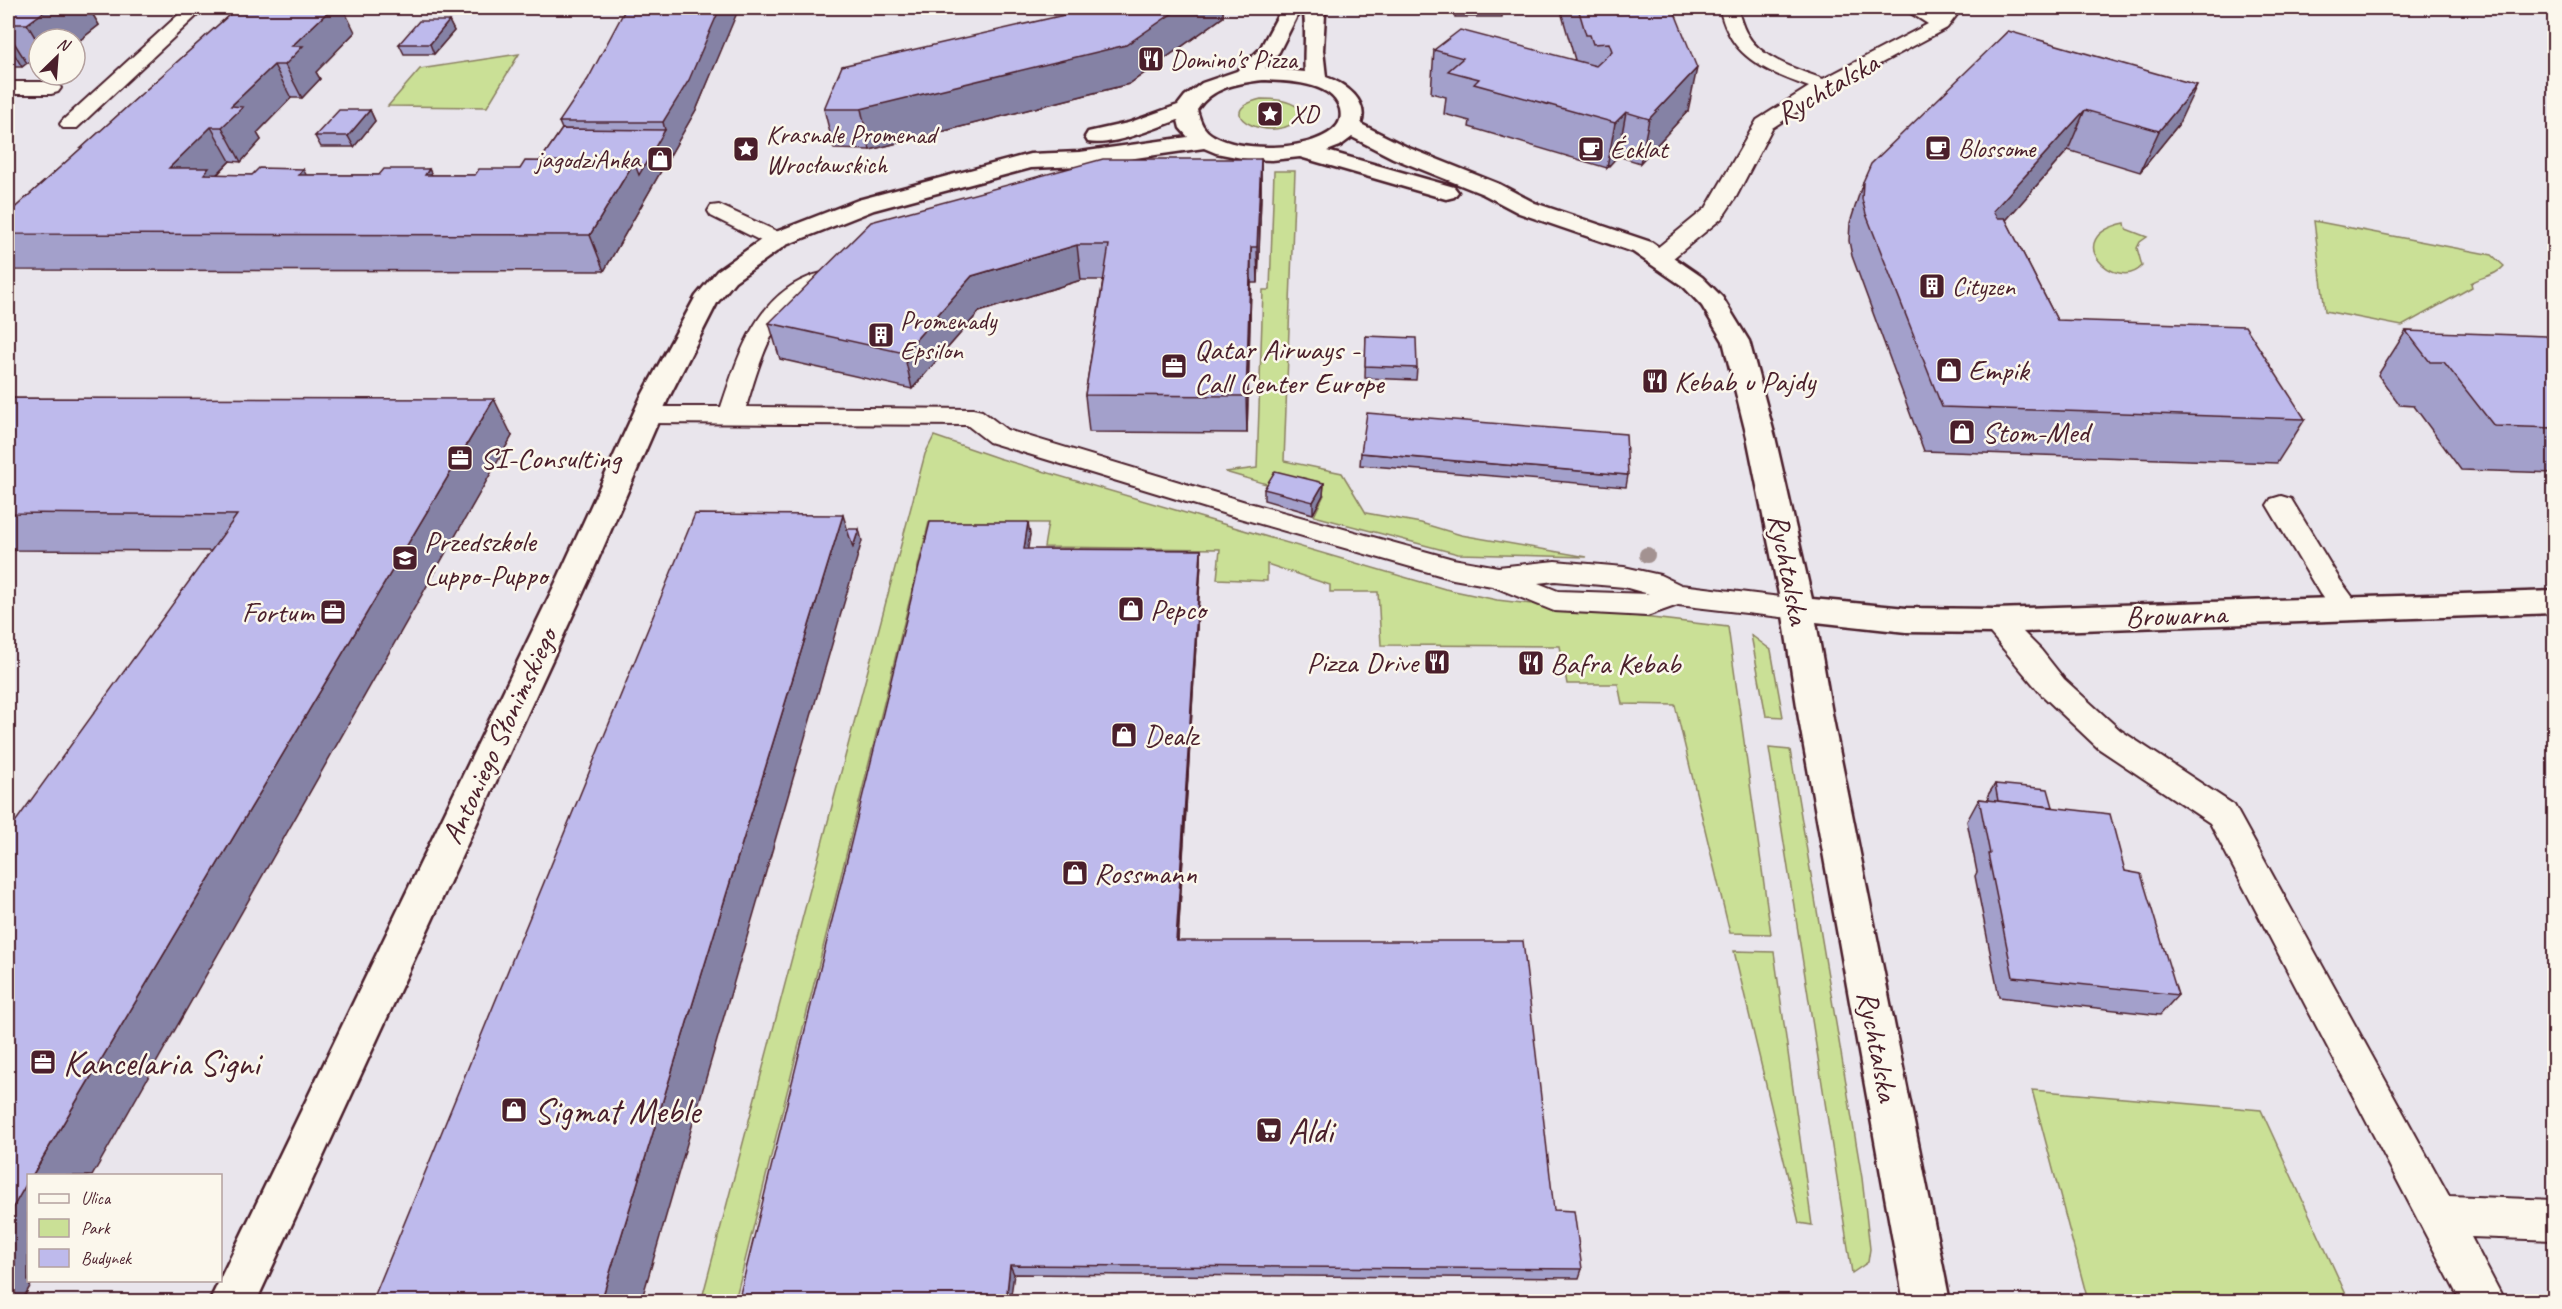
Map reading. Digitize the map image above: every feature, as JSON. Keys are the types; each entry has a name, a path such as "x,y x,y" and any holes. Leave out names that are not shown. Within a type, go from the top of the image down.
{"street":[{"path":"1245,75 1269,52 1291,8"},
{"path":"1312,8 1315,14 1313,50 1316,80"},
{"path":"1281,74 1316,80 1332,87 1344,96 1351,106 1353,116 1349,127 1332,141 1304,151 1269,155 1234,151 1206,141 1189,126 1186,110 1192,99 1205,88 1223,81 1245,75 1281,74"},
{"name":"Antoniego Słonimskiego","path":"1030,161 1045,152 1135,128 1186,110"},
{"path":"1349,127 1401,153 1491,189 1527,208"},
{"name":"Antoniego Słonimskiego","path":"232,1302 573,580 646,415 705,301 726,276 777,240 866,205 1030,161 1080,159 1206,141"},
{"path":"1304,151 1473,200 1527,208 1619,238 1642,247 1659,258"},
{"name":"Rychtalska","path":"1659,258 1693,282 1713,302 1736,341 1761,437 1798,609 1816,719 1927,1302"},
{"name":"Browarna","path":"1798,609 1906,620 1995,621 2554,603"}],"lane":[{"path":"70,124 196,8"},
{"path":"1728,8 1740,39 1766,60 1791,74 1824,86"},
{"path":"1915,8 1941,24"},
{"name":"Rychtalska","path":"1659,258 1689,236 1714,213 1764,124 1824,86 1941,24 1953,8"},
{"path":"8,88 51,88"},
{"path":"719,211 777,240"},
{"path":"731,415 748,366 774,310 799,289 820,279 843,276 860,277"},
{"path":"646,415 973,417 998,436 1424,562 1498,578 1554,601 1647,606 1676,595 1798,609"},
{"path":"2281,505 2347,610"},
{"path":"1995,621 2030,658 2053,687 2109,739 2222,814 2484,1302"},
{"path":"2438,1216 2554,1220"}],"green space":[{"path":"477,8 545,8 540,13 473,13"},
{"path":"519,54 487,107 388,106 420,69"},
{"path":"1261,99 1291,103 1299,108 1301,116 1290,125 1277,129 1251,125 1243,119 1240,112 1245,105"},
{"path":"1274,171 1295,171 1284,461 1342,473 1366,513 1421,523 1461,535 1587,557 1458,554 1314,516 1324,495 1273,480 1270,485 1225,472 1257,468 1263,290 1270,290"},
{"path":"2314,221 2492,255 2504,266 2497,272 2471,283 2472,287 2402,326 2325,311"},
{"path":"2125,223 2126,229 2147,237 2140,242 2137,248 2142,266 2131,273 2119,273 2108,268 2099,260 2094,250 2095,240 2105,230"},
{"path":"934,436 998,458 1445,589 1497,600 1728,627 1771,934 1730,933 1675,705 1622,704 1618,684 1567,684 1560,646 1381,645 1378,592 1330,592 1330,585 1267,564 1267,581 1217,579 1220,549 1044,547 1048,523 929,522 735,1301 701,1302 925,454"},
{"path":"1751,635 1771,650 1783,717 1766,716"},
{"path":"1769,748 1790,750 1862,1178 1870,1249 1868,1262 1852,1273"},
{"path":"1734,951 1774,952 1812,1225 1799,1223"},
{"path":"2032,1090 2261,1110 2349,1301 2088,1301"}],"building":[{"path":"8,8 49,8 27,24 8,24"},
{"path":"237,8 332,8 292,46 303,46 285,65 274,65 231,106 243,107 222,127 211,127 169,168 209,168 204,174 252,175 259,168 303,169 298,175 379,175 384,169 429,169 425,175 475,175 479,169 520,169 525,161 634,162 590,235 8,234 8,214"},
{"path":"626,8 720,8 689,80 663,122 559,122 588,79"},
{"path":"1075,8 1180,8 1126,45 861,109 824,109 842,66 1064,15"},
{"path":"1578,8 1673,8 1697,68 1649,119 1626,112 1615,123 1474,84 1479,79 1448,71 1463,58 1434,50 1460,30 1596,66 1612,51 1609,43 1593,44 1590,35 1586,35"},
{"path":"419,21 449,21 430,44 399,44"},
{"name":"Cityzen","path":"2008,31 2197,85 2159,131 2085,110 1993,211 1997,218 2005,218 2057,320 2245,326 2305,419 1942,407 1866,214 1862,199 1863,182 1871,164"},
{"path":"339,110 370,110 348,136 315,136"},
{"path":"562,129 665,130 639,175 634,162 540,161"},
{"name":"Promenady Epsilon","path":"1103,159 1261,159 1257,247 1251,247 1246,396 1085,395 1109,245 1077,245 972,276 904,353 769,323 871,222"},
{"path":"2406,331 2546,336 2554,344 2554,428 2494,426 2444,362 2430,362"},
{"path":"1366,336 1416,338 1417,368 1365,366"},
{"path":"8,398 494,399 33,1174 27,1174 27,1183 8,1216 8,832 237,515 8,513"},
{"path":"1367,413 1626,434 1628,475 1361,453"},
{"path":"1275,471 1324,483 1313,502 1264,489"},
{"path":"695,514 843,515 601,1302 372,1302"},
{"path":"930,522 1028,522 1024,549 1201,550 1176,941 1523,941 1554,1210 1574,1211 1582,1269 1010,1265 1006,1302 738,1302"},
{"path":"847,529 859,529 853,547"},
{"path":"1995,784 2048,789 2053,807 1998,801"},
{"path":"1979,799 2110,814 2125,871 2141,874 2178,995 2013,977"}],"place":[{"name":"Domino's Pizza","path":"1151,59"},
{"name":"XD","path":"1270,114"},
{"name":"Blossome","path":"1938,148"},
{"name":"Krasnale Promenad Wrocławskich","path":"746,149"},
{"name":"Écklat","path":"1591,149"},
{"name":"jagodziAnka","path":"660,159"},
{"name":"Cityzen","path":"1932,286"},
{"name":"Promenady Epsilon","path":"881,335"},
{"name":"Qatar Airways - Call Center Europe","path":"1174,366"},
{"name":"Empik","path":"1949,370"},
{"name":"Kebab u Pajdy","path":"1655,381"},
{"name":"Stom-Med","path":"1962,432"},
{"name":"SI-Consulting","path":"460,458"},
{"name":"Przedszkole Luppo-Puppo","path":"405,558"},
{"name":"Pepco","path":"1131,609"},
{"name":"Fortum","path":"333,612"},
{"name":"Pizza Drive","path":"1437,662"},
{"name":"Bafra Kebab","path":"1531,663"},
{"name":"Dealz","path":"1124,735"},
{"name":"Rossmann","path":"1075,873"},
{"name":"Kancelaria Signi","path":"43,1062"},
{"name":"Sigmat Meble","path":"514,1110"},
{"name":"Aldi","path":"1269,1130"}]}
